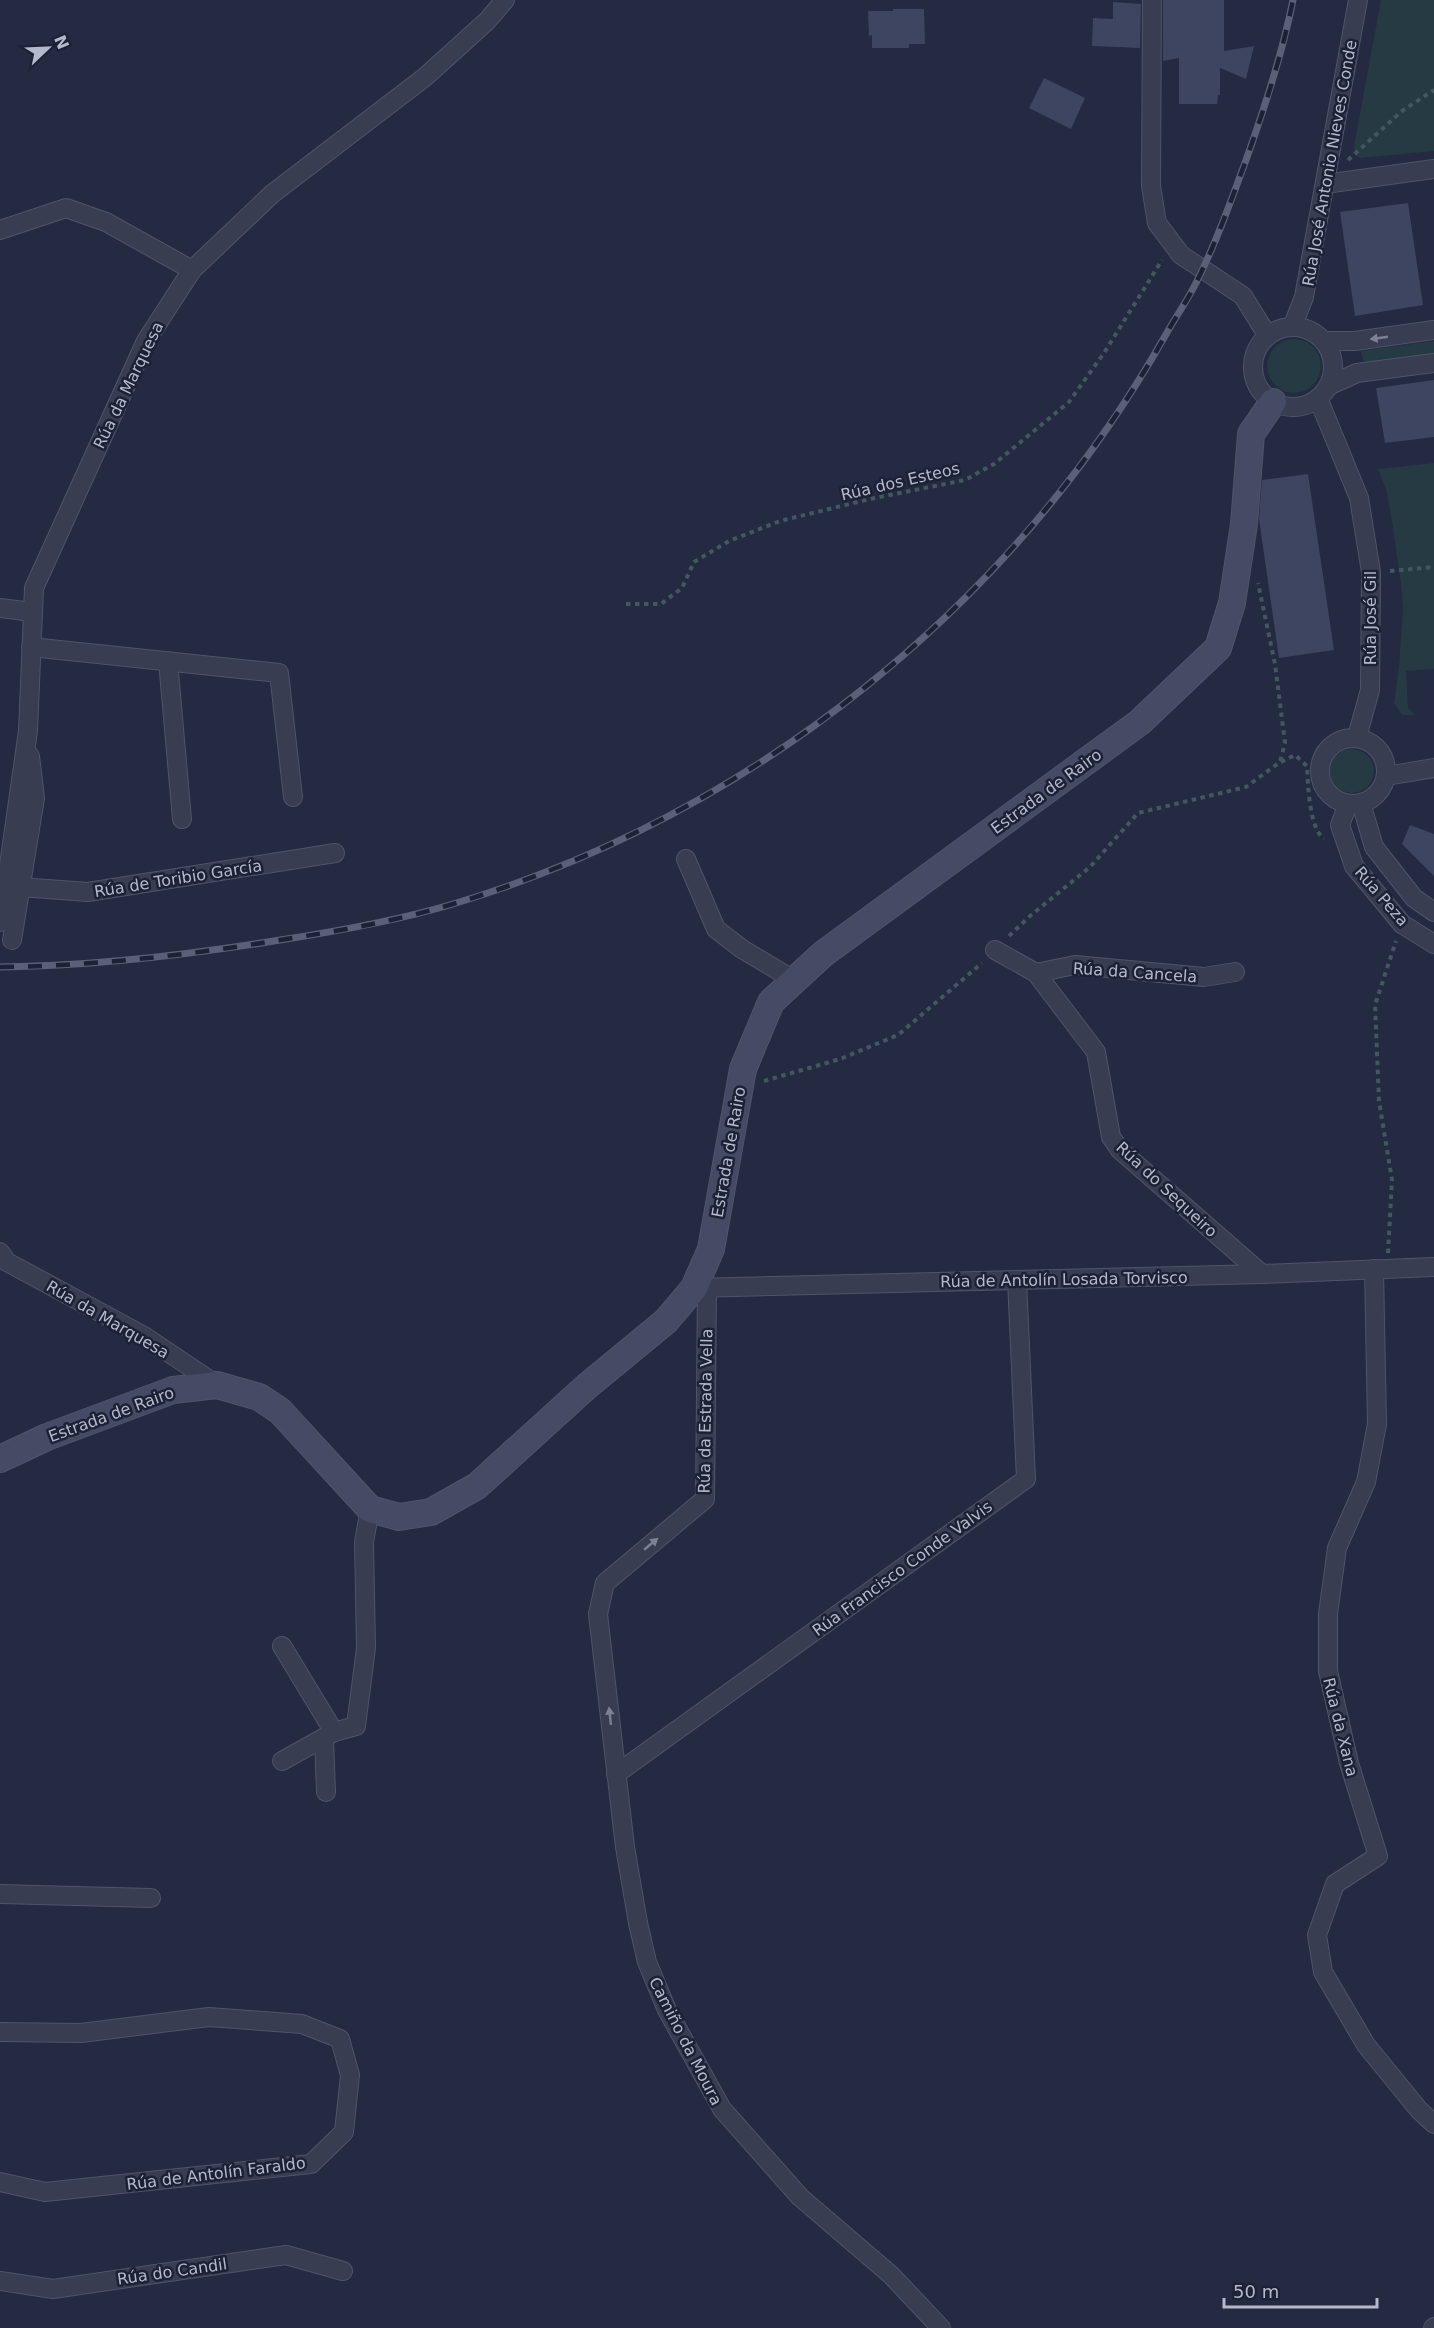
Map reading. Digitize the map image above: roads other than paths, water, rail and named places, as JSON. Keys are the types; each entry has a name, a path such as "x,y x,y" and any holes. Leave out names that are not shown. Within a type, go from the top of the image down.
{"street":[{"name":"Rúa da Marquesa","path":"0,922 1,901 8,872 28,730 34,588 146,341 192,270 272,194 425,77 487,21 505,0"},
{"path":"1152,0 1151,186 1157,223 1181,255 1243,296 1267,335"},
{"name":"Rúa José Antonio Nieves Conde","path":"1293,325 1304,297 1358,0"},
{"path":"1325,184 1434,168"},
{"path":"0,230 66,208 106,222 192,270"},
{"path":"1323,392 1333,371 1331,355 1324,341 1312,331 1293,325 1267,335 1257,347 1252,362 1254,378 1261,392 1273,402 1288,407 1304,405 1357,374 1434,363"},
{"path":"1324,341 1355,341 1434,330"},
{"name":"Rúa José Gil","path":"1323,392 1359,498 1371,572 1370,690 1358,737"},
{"name":"Estrada de Rairo","path":"0,1459 47,1437 172,1390 217,1385 259,1397 280,1411 370,1509 399,1517 431,1512 477,1486 700,1288 711,1249 743,1069 771,1002 823,954 1140,722 1218,648 1232,603 1244,524 1251,434 1273,402"},
{"path":"0,608 33,612"},
{"path":"31,647 279,673 292,797"},
{"path":"168,661 182,819"},
{"name":"Rúa da Marquesa","path":"12,939 35,798 28,730"},
{"path":"1358,737 1370,742 1380,751 1385,763 1386,776 1382,788 1373,798 1354,804 1335,800 1326,791 1320,779 1319,766 1324,754 1332,744 1344,738 1358,737"},
{"path":"1386,776 1434,768"},
{"path":"1354,804 1374,847 1414,898 1434,912"},
{"name":"Rúa Peza","path":"1354,804 1340,825 1354,866 1402,924 1434,944"},
{"name":"Rúa de Toribio García","path":"20,886 88,892 335,853"},
{"path":"686,859 716,929 742,949 794,980"},
{"name":"Rúa do Sequeiro","path":"995,950 1035,972 1096,1052 1111,1137 1120,1150 1262,1274"},
{"name":"Rúa da Cancela","path":"1035,972 1075,965 1204,977 1235,972"},
{"name":"Rúa da Marquesa","path":"0,1252 7,1262 144,1336 217,1385"},
{"name":"Rúa de Antolín Losada Torvisco","path":"700,1288 1262,1274 1434,1267"},
{"name":"Rúa da Xana","path":"1381,1269 1377,1424 1366,1482 1337,1548 1328,1614 1328,1671 1349,1763 1378,1856 1335,1884 1317,1935 1323,1972 1366,2045 1419,2110 1434,2124"},
{"name":"Rúa Francisco Conde Valvis","path":"616,1774 1026,1479 1017,1280"},
{"name":"Rúa da Estrada Vella","path":"616,1774 598,1614 605,1583 705,1500 700,1288"},
{"path":"282,1761 329,1735 356,1726 366,1648 364,1542 370,1509"},
{"path":"282,1646 329,1735 326,1792"},
{"name":"Camiño da Moura","path":"616,1774 625,1847 647,1962 667,2010 722,2109 800,2197 891,2275 940,2328"},
{"path":"0,1894 151,1898"},
{"name":"Rúa de Antolín Faraldo","path":"0,2032 81,2033 209,2017 302,2024 340,2039 350,2075 344,2132 311,2164 45,2192 0,2182"},
{"name":"Rúa do Candil","path":"0,2281 53,2289 286,2255 343,2271"}],"railway":[{"path":"0,967 106,962 211,950 367,925 453,904 563,865 669,816 770,756 864,688 951,612 1031,527 1102,435 1165,336 1196,283 1229,206 1272,81 1293,0"}]}
